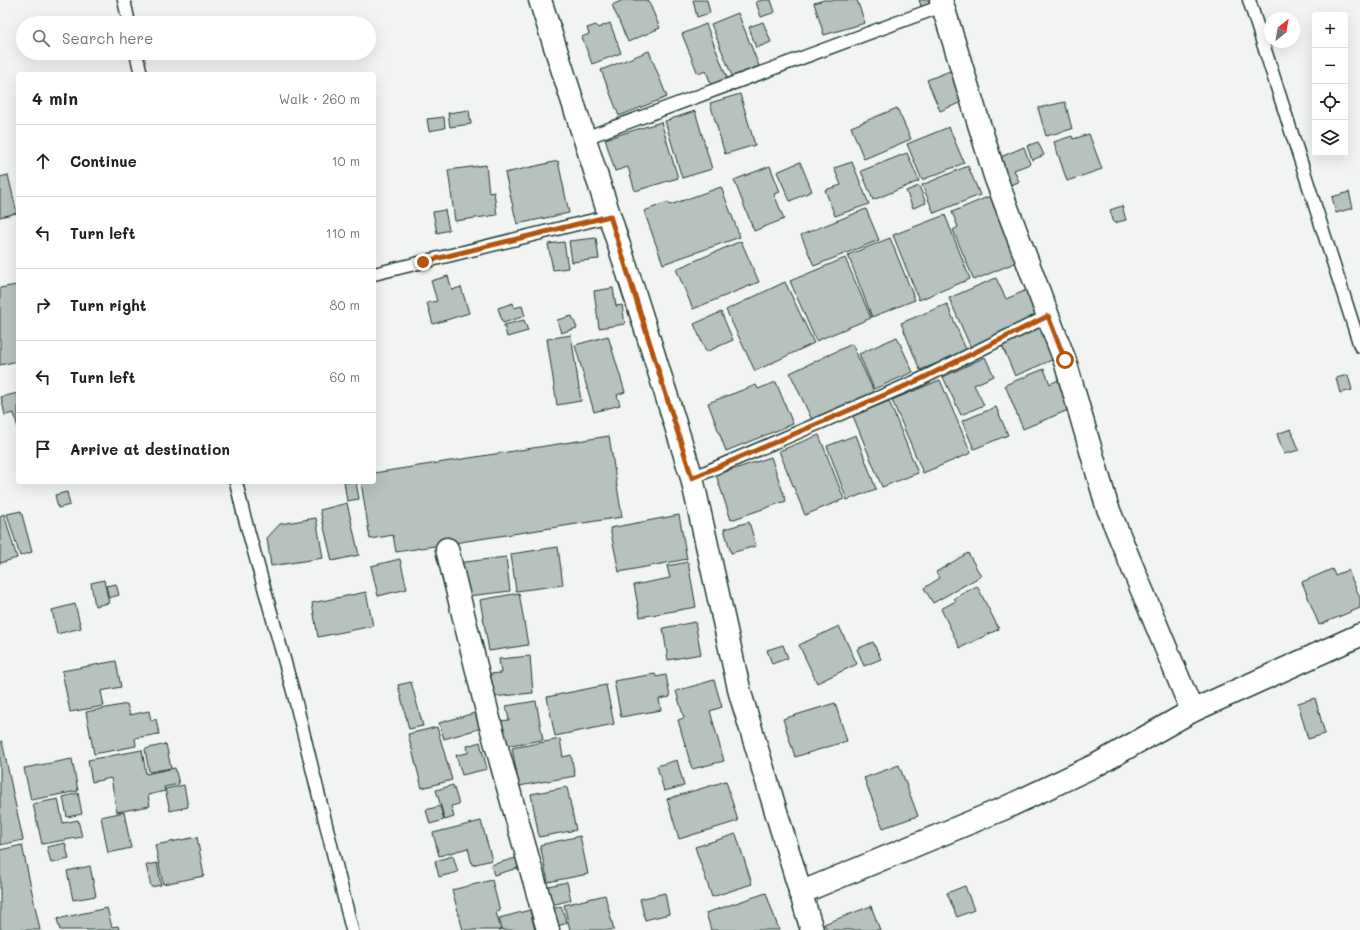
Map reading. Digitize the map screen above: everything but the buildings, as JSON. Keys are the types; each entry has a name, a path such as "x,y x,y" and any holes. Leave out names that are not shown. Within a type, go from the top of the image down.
{"street":[{"path":"540,0 610,216 692,478 740,693 812,930"},
{"path":"941,3 995,176 1065,360 1107,506 1192,711"},
{"path":"447,549 490,723 548,930"},
{"path":"800,893 1005,808 1098,764 1192,711 1360,635"}],"lane":[{"path":"124,0 127,16"},
{"path":"1249,0 1360,346"},
{"path":"585,138 941,3"},
{"path":"138,60 141,72"},
{"path":"376,274 610,216"},
{"path":"692,478 919,380 1048,316"},
{"path":"236,484 294,695 352,930"}],"route":[{"path":"423,262 610,216 644,320 692,478 919,380 1048,316 1065,360"}]}
